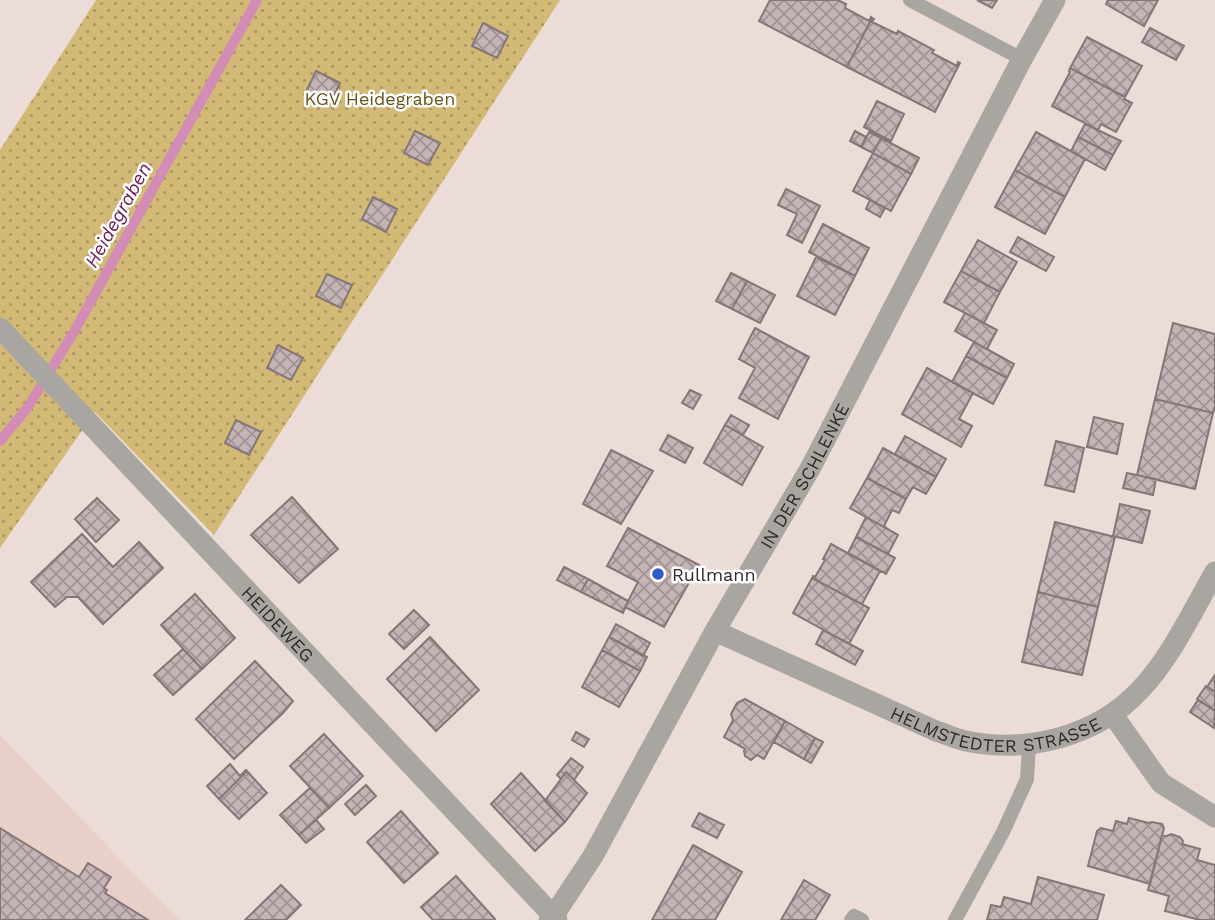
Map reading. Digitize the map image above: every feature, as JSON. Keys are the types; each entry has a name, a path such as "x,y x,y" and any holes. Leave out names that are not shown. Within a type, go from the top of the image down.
{"street":[{"name":"IN DER SCHLENKE","path":"554,918 593,856 715,631 811,467 1055,0"},
{"name":"HEIDEWEG","path":"0,328 554,918"},
{"name":"HELMSTEDTER STRASSE","path":"715,631 936,731 965,741 994,745 1029,744 1059,739 1113,715 1140,690 1163,661 1215,572"},
{"path":"1113,715 1161,783 1215,817"}],"lane":[{"path":"910,0 1023,59"},
{"path":"955,920 1003,832 1027,779 1029,744"},
{"path":"851,920 854,916 862,920"}],"shaded area":[{"path":"0,735 179,920 0,920"}],"green space":[{"name":"KGV Heidegraben","path":"96,0 560,0 214,535 95,412 0,548 0,150"}],"building":[{"path":"770,0 838,0 846,4 845,8 869,21 872,18 847,67 759,21"},
{"path":"977,0 997,0 992,8"},
{"path":"1108,0 1158,0 1144,26 1106,4"},
{"path":"872,18 872,22 897,34 898,31 957,66 958,62 960,63 935,112 847,67"},
{"path":"483,23 508,36 497,58 472,46"},
{"path":"1150,28 1184,46 1176,60 1142,42"},
{"path":"1087,37 1142,66 1125,97 1070,68"},
{"path":"1070,68 1132,103 1116,132 1101,124 1098,130 1052,106"},
{"path":"316,71 340,83 329,106 305,94"},
{"path":"877,101 904,114 891,141 864,127"},
{"path":"1085,124 1121,141 1113,155 1078,137"},
{"path":"415,131 440,143 428,165 404,153"},
{"path":"855,131 866,137 861,147 850,141"},
{"path":"869,132 881,138 873,153 861,147"},
{"path":"1036,132 1085,159 1065,197 1015,170"},
{"path":"1078,137 1113,155 1105,170 1071,151"},
{"path":"881,138 919,158 911,174 873,153"},
{"path":"873,153 911,174 891,211 853,191"},
{"path":"1015,170 1065,197 1045,234 995,207"},
{"path":"786,189 820,206 802,243 787,235 797,214 778,205"},
{"path":"373,197 397,209 386,232 362,219"},
{"path":"870,200 885,208 880,217 866,209"},
{"path":"823,224 869,248 855,276 809,252"},
{"path":"1018,237 1054,257 1046,271 1010,252"},
{"path":"978,240 1017,262 1000,292 961,271"},
{"path":"816,257 855,276 835,315 797,296"},
{"path":"961,271 1000,292 984,323 944,302"},
{"path":"731,273 747,281 732,309 716,301"},
{"path":"327,274 352,285 341,308 316,296"},
{"path":"747,281 775,295 760,323 732,309"},
{"path":"965,313 997,330 987,349 955,331"},
{"path":"1173,323 1215,334 1213,413 1155,399"},
{"path":"755,328 809,357 778,419 739,398 755,368 739,359"},
{"path":"974,342 1014,364 1007,378 966,356"},
{"path":"278,345 303,358 291,380 267,368"},
{"path":"966,356 1007,378 993,404 952,382"},
{"path":"927,368 973,393 959,419 972,426 961,447 902,414"},
{"path":"690,390 701,395 693,409 682,403"},
{"path":"1155,399 1213,413 1195,489 1137,475"},
{"path":"731,415 749,425 743,435 725,425"},
{"path":"1094,417 1123,424 1117,454 1087,447"},
{"path":"236,420 261,432 249,455 225,443"},
{"path":"725,425 763,447 742,485 704,463"},
{"path":"668,435 693,448 685,463 660,450"},
{"path":"905,436 946,459 936,477 895,454"},
{"path":"1056,441 1084,448 1074,492 1045,485"},
{"path":"883,448 936,477 926,494 913,487 906,499 867,478"},
{"path":"611,450 653,471 621,524 583,504"},
{"path":"1127,473 1156,479 1153,495 1123,488"},
{"path":"867,478 906,499 899,513 892,510 884,526 889,530 850,508"},
{"path":"292,497 338,549 299,583 251,535"},
{"path":"97,498 119,520 96,542 75,519"},
{"path":"1120,504 1150,511 1142,543 1113,536"},
{"path":"866,517 898,535 888,554 856,537"},
{"path":"1055,522 1115,537 1098,607 1038,592"},
{"name":"Rullmann","path":"628,528 699,565 664,627 625,607 638,582 607,566"},
{"path":"82,534 113,567 139,542 163,568 103,624 78,597 67,597 55,607 31,582"},
{"path":"856,537 895,558 886,574 848,553"},
{"path":"831,544 880,571 862,604 869,608 812,578 825,560 823,559"},
{"path":"564,567 588,579 581,592 557,580"},
{"path":"812,578 869,608 849,644 793,613"},
{"path":"588,579 628,601 623,613 581,592"},
{"path":"1038,592 1098,607 1082,675 1022,662"},
{"path":"195,594 235,638 202,669 161,625"},
{"path":"414,610 429,625 404,649 389,634"},
{"path":"616,624 650,643 643,656 609,637"},
{"path":"823,630 863,651 855,665 816,644"},
{"path":"430,637 479,690 436,731 387,679"},
{"path":"609,637 647,657 640,671 602,650"},
{"path":"183,649 202,669 173,695 154,675"},
{"path":"602,650 640,671 619,707 582,687"},
{"path":"255,661 293,701 234,759 196,719"},
{"path":"1215,675 1215,692 1207,687"},
{"path":"1206,686 1215,692 1215,711 1197,699"},
{"path":"745,699 785,721 764,759 757,755 751,760 745,756 745,749 724,737 733,720 731,714 737,703"},
{"path":"1198,700 1215,711 1214,728 1190,712"},
{"path":"785,721 815,738 804,759 774,742"},
{"path":"576,732 589,739 584,747 572,740"},
{"path":"324,734 363,776 329,808 290,766"},
{"path":"815,738 823,742 811,763 804,759"},
{"path":"571,758 583,767 574,780 566,772 561,779 557,775"},
{"path":"230,764 240,776 247,771 219,799 207,786"},
{"path":"247,771 267,793 239,819 219,799"},
{"path":"566,772 587,793 565,822 545,801"},
{"path":"521,773 565,822 535,851 491,804"},
{"path":"366,785 376,796 355,815 345,804"},
{"path":"310,788 329,808 299,835 280,815"},
{"path":"401,811 438,853 404,883 367,842"},
{"path":"699,813 724,825 717,838 692,826"},
{"path":"1129,818 1162,824 1164,828 1150,884 1088,866 1097,831 1101,828 1113,831 1116,821 1127,824"},
{"path":"316,820 324,829 306,843 299,835"},
{"path":"0,828 79,877 88,863 111,877 104,888 107,890 105,893 148,920 0,920"},
{"path":"1162,835 1180,837 1182,844 1200,849 1197,860 1215,865 1215,920 1200,920 1165,911 1169,896 1148,890"},
{"path":"693,845 742,872 715,920 652,920"},
{"path":"456,876 494,920 433,920 421,907"},
{"path":"1038,877 1104,895 1097,920 987,920 991,905 1001,907 1004,897 1031,904"},
{"path":"804,880 830,895 815,920 781,920"},
{"path":"281,885 301,905 286,920 245,920"}],"waterway":[{"name":"Heidegraben","path":"0,441 28,407 75,330 257,0"}],"place":[{"name":"Rullmann","path":"658,574"}]}
